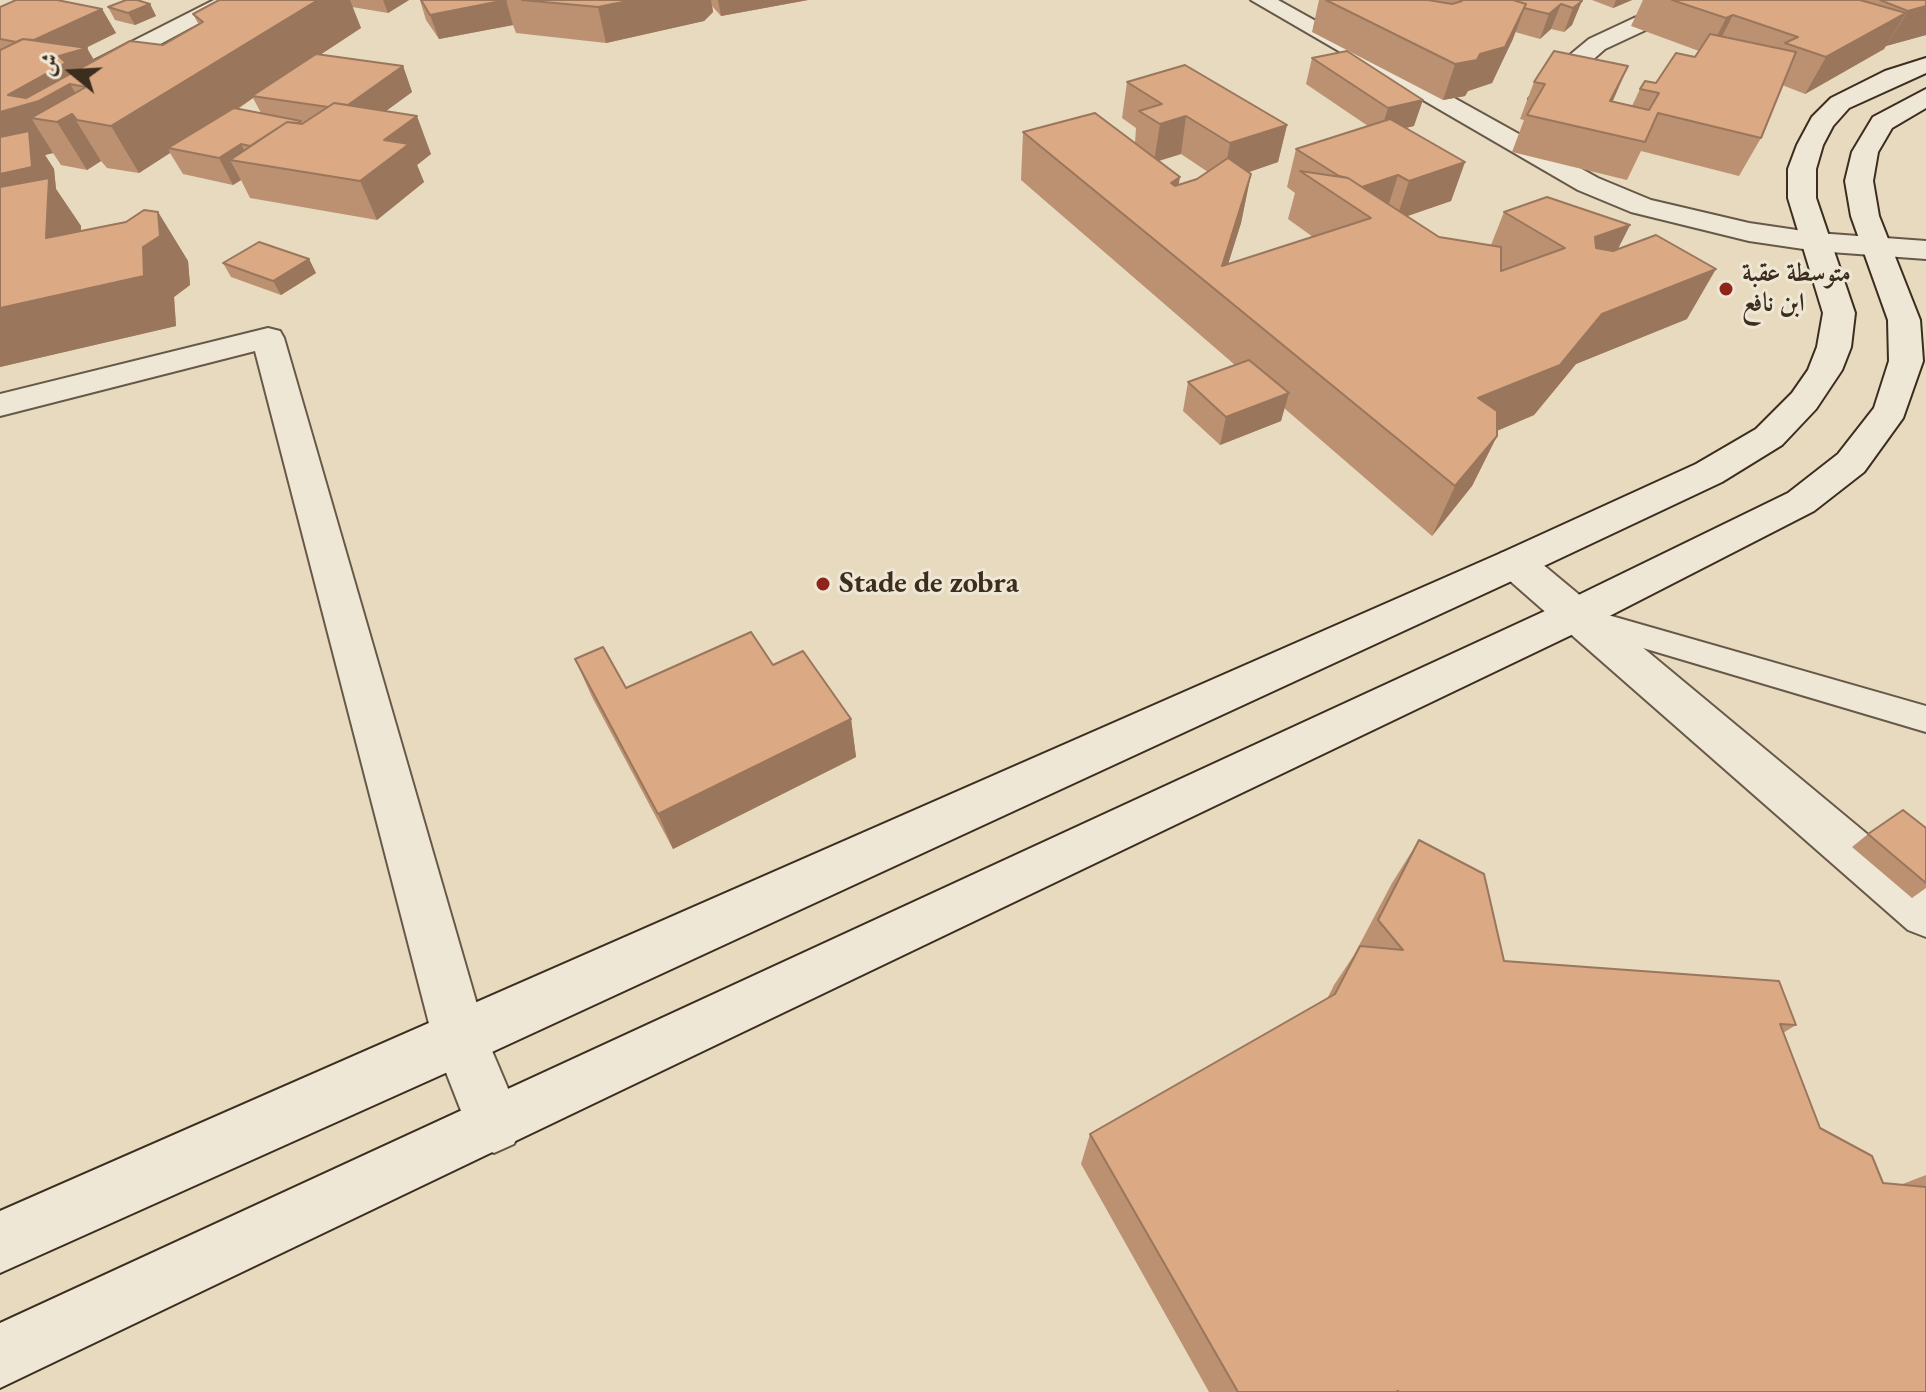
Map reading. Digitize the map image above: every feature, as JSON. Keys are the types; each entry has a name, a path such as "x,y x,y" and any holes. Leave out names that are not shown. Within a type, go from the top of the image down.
{"street":[{"path":"0,104 81,77 231,0"},
{"path":"1262,0 1588,184 1641,206 1692,221 1817,242 1926,250"},
{"path":"1516,144 1529,115 1563,73 1597,44 1642,23 1713,0"},
{"path":"0,1242 460,1039 1515,563 1709,473 1769,437 1804,401 1825,370 1834,347 1839,313 1802,198 1802,169 1821,123 1840,103 1863,90 1926,65"},
{"path":"0,1356 1573,616 1801,502 1851,463 1891,410 1906,361 1904,320 1865,216 1859,181 1865,152 1882,123 1926,97"},
{"path":"0,405 268,338 460,1039 494,1124"},
{"path":"1515,563 1573,616 1926,914"}],"lane":[{"path":"1573,616 1926,719"}],"building":[{"path":"16,0 57,0 102,9 34,40 16,42 0,39 0,7"},
{"path":"126,0 150,4 128,13 108,7"},
{"path":"219,0 318,0 111,126 77,120 72,114 57,122 31,118 86,87 70,84 39,101 0,112 0,50 23,39 87,48 59,56 66,63 8,95 26,98 130,41 163,45 203,22 193,14"},
{"path":"421,0 506,0 430,15"},
{"path":"522,0 633,0 598,7"},
{"path":"1326,0 1428,0 1452,4 1460,0 1513,0 1526,4 1505,47 1480,54 1477,60 1455,64"},
{"path":"1513,0 1582,1 1573,8 1561,4 1549,14 1524,8 1526,4"},
{"path":"1672,0 1860,0 1906,13 1826,57 1785,43 1798,37 1733,15 1726,18"},
{"path":"1880,0 1926,0 1926,6 1908,11"},
{"path":"1710,34 1796,52 1761,138 1658,113 1645,142 1527,115 1545,84 1534,82 1554,51 1628,66 1610,101 1649,110 1659,93 1640,89 1645,81 1656,83 1676,53 1695,57"},
{"path":"1347,51 1423,100 1388,108 1312,58"},
{"path":"316,54 403,66 348,105 334,103 328,107 252,96"},
{"path":"1185,65 1287,125 1230,143 1186,116 1160,124 1139,111 1162,104 1127,82"},
{"path":"334,103 417,116 384,140 409,144 360,181 230,160 287,122 302,124"},
{"path":"234,108 301,121 287,122 250,146 241,144 219,158 168,148"},
{"path":"1095,113 1180,177 1171,183 1175,186 1197,179 1228,158 1251,174 1222,266 1371,218 1300,171 1348,178 1439,237 1501,247 1501,271 1565,248 1504,212 1547,197 1630,225 1595,237 1596,248 1613,251 1656,235 1716,269 1602,314 1560,365 1478,398 1497,411 1497,436 1455,486 1023,132"},
{"path":"1390,119 1465,162 1409,181 1398,175 1362,187 1296,149"},
{"path":"29,131 32,167 0,174 0,137"},
{"path":"49,178 46,238 126,222 144,210 158,212 160,236 143,247 144,276 0,308 0,187"},
{"path":"259,242 309,259 273,281 223,263"},
{"path":"1249,360 1289,393 1226,417 1188,382"},
{"path":"751,632 773,665 803,651 851,719 658,814 575,659 603,647 626,688"},
{"path":"1903,810 1926,828 1926,883 1868,834"},
{"path":"1419,840 1484,874 1504,961 1779,981 1796,1025 1780,1024 1820,1128 1872,1156 1883,1183 1926,1187 1926,1392 1238,1392 1090,1134 1335,994 1360,946 1403,950 1378,920"}],"place":[{"name":"متوسطة عقبة ابن نافع","path":"1726,289"},
{"name":"Stade de zobra","path":"823,584"}]}
